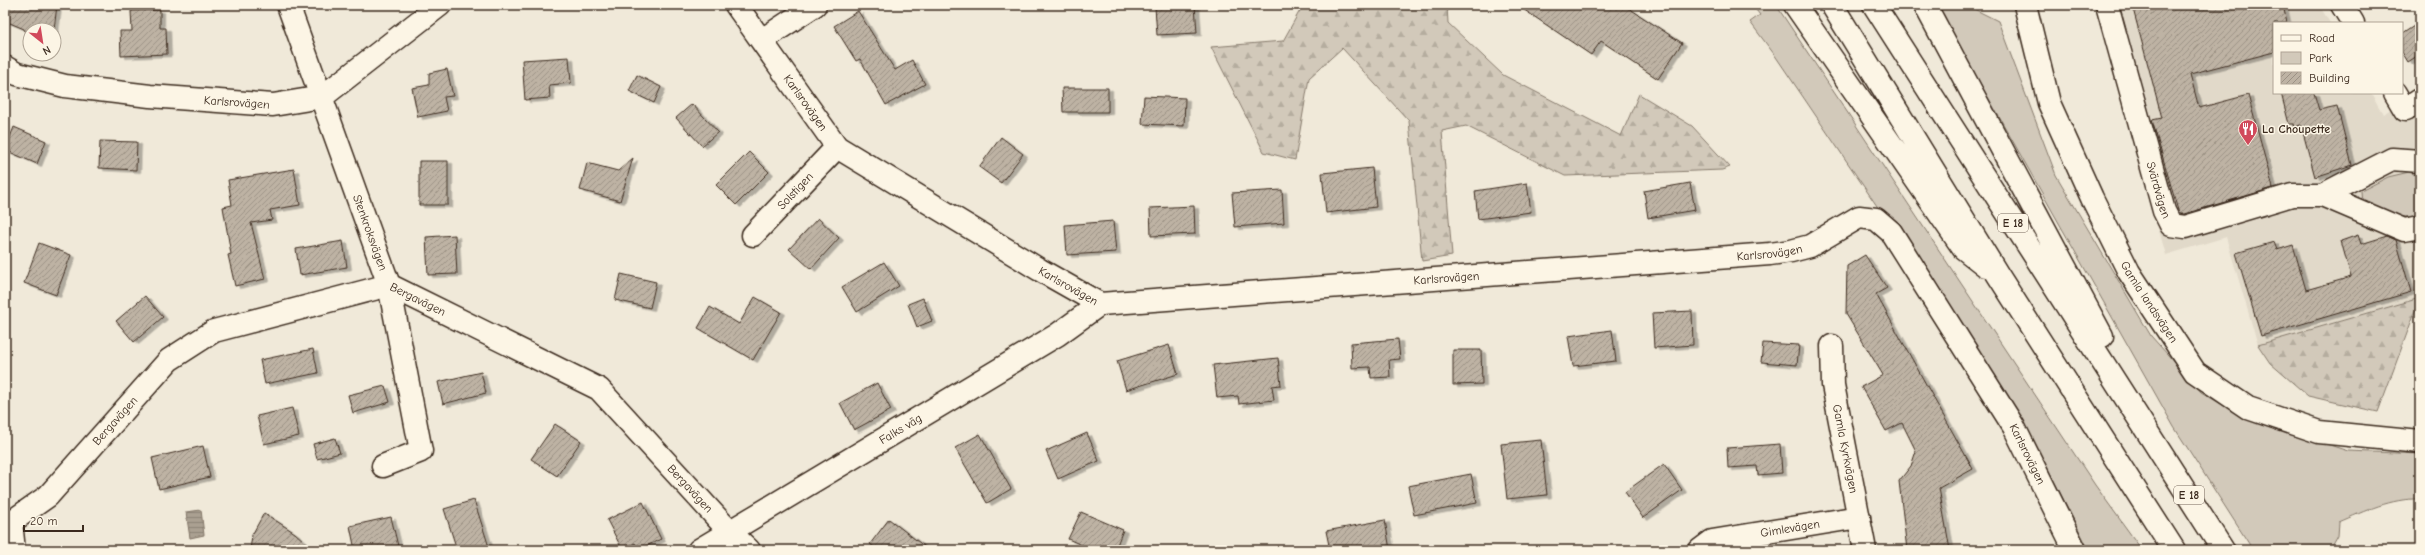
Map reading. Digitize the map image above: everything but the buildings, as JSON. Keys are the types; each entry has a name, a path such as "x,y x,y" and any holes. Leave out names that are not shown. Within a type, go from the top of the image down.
{"main road":[{"name":"Stenkroksvägen","path":"288,5 388,285 421,451 383,466"},
{"name":"Karlsrovägen","path":"5,67 17,74 65,86 150,96 273,105 322,97 440,5"},
{"name":"Karlsrovägen","path":"736,5 837,147 1040,270 1100,304 1791,252 1810,246 1859,217 1876,219 1891,232 2014,427 2075,550"},
{"path":"762,40 815,5"},
{"path":"1796,5 1963,248 1998,275"},
{"path":"1832,5 1998,275 2174,550"},
{"name":"E 18","path":"1874,5 2154,439 2223,550"},
{"path":"1925,5 2110,350 2154,439"},
{"name":"Gamla landsvägen","path":"2025,5 2049,103 2092,198 2129,272 2195,372 2248,408 2319,432 2420,442"},
{"name":"Svärdvägen","path":"2106,5 2164,211 2171,225 2185,227 2292,195 2322,195 2404,230 2420,227"},
{"path":"2342,5 2352,22"},
{"path":"2396,94 2405,110 2420,100"},
{"name":"Solstigen","path":"754,235 837,147"},
{"name":"Svärdvägen","path":"2322,195 2392,159 2420,161"},
{"name":"Bergavägen","path":"8,519 48,496 169,360 214,331 388,285 599,389 730,532 750,550"},
{"name":"Falks väg","path":"699,550 1057,335 1100,304"},
{"name":"Gamla Kyrkvägen","path":"1832,346 1833,385 1864,550"},
{"name":"Gimlevägen","path":"1700,550 1712,541 1859,517"},
{"path":"8,519 14,550"}],"shaded area":[{"path":"2094,5 2319,5 2329,22 2273,22 2273,94 2372,94 2383,114 2420,91 2420,298 2258,345 2226,237 2166,255"},
{"path":"201,510 204,535 190,538 186,512"}],"green space":[{"path":"1303,5 1447,5 1448,23 1503,75 1621,136 1639,94 1692,126 1730,167 1722,170 1565,176 1466,126 1442,131 1452,256 1422,261 1409,121 1342,48 1309,78 1295,160 1264,152 1211,47 1283,41"},
{"path":"1752,5 1776,5 2095,485 2142,550 2089,550 2026,426 1774,54 1750,22 1760,15"},
{"path":"1936,5 1966,5 1998,21 2056,175 2151,336 2201,392 2243,417 2348,451 2420,454 2420,499 2409,499 2388,503 2339,522 2338,536 2330,550 2253,550 2174,427"},
{"path":"2409,172 2420,177 2420,213 2406,217 2391,215 2362,203 2361,191 2388,177"},
{"path":"2420,298 2378,412 2308,396 2270,363 2258,345"}],"place":[{"name":"La Choupette","path":"2248,146"}]}
